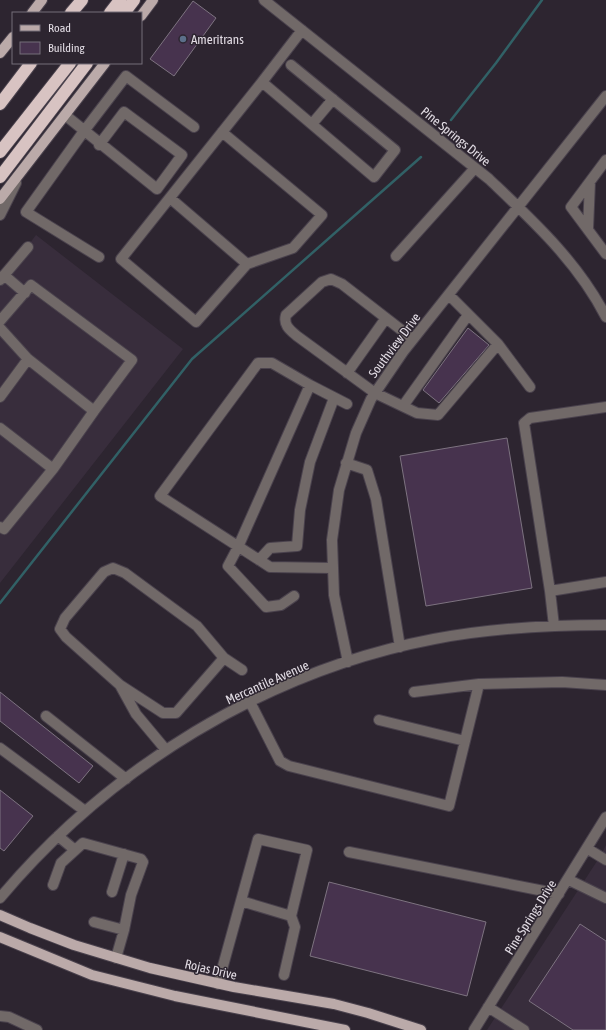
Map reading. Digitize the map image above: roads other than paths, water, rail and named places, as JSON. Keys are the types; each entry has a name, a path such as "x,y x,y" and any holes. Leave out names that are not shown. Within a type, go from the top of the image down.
{"highway":[{"path":"73,12 82,0"},
{"path":"111,12 120,0"},
{"path":"125,12 134,0"},
{"path":"0,97 30,64"},
{"path":"0,104 30,64"},
{"path":"0,152 69,64"},
{"path":"0,177 86,64"}],"main road":[{"path":"33,12 42,0"},
{"path":"142,15 153,0"},
{"path":"0,53 12,38"},
{"path":"0,199 104,64"},
{"name":"Rojas Drive","path":"0,914 66,942 116,958 218,984 334,1004 421,1030"},
{"path":"0,938 92,975 204,1003 345,1030"}],"street":[{"name":"Pine Springs Drive","path":"264,0 475,168 519,206 568,258 606,317"},
{"path":"222,132 322,215 293,248 247,264 196,322 121,259 302,30"},
{"path":"262,82 374,177 395,150 291,65"},
{"path":"100,257 26,212 84,131 126,76 194,127"},
{"name":"Southview Drive","path":"348,662 337,613 332,568 332,540 334,519 346,462 356,433 375,393 413,339 606,96"},
{"path":"312,124 333,99"},
{"path":"64,115 99,145 157,189 182,155 124,112 99,145"},
{"path":"606,160 571,206 606,254"},
{"path":"396,256 475,168"},
{"path":"0,215 22,170"},
{"path":"588,229 590,182"},
{"path":"170,198 247,264"},
{"path":"24,293 2,278 28,247"},
{"path":"413,339 338,282 327,280 286,315 284,320 286,325 312,348 375,393 417,413 438,415 498,344"},
{"path":"0,321 31,285 132,360 53,469 4,530 0,526"},
{"path":"449,295 498,344 530,387"},
{"path":"403,406 468,315"},
{"path":"347,373 386,318"},
{"path":"0,328 28,359 94,411"},
{"path":"0,397 28,359"},
{"path":"332,568 270,567 160,496 258,363 272,363 347,404"},
{"path":"294,596 281,605 266,607 228,566 238,547 310,385"},
{"path":"259,560 270,548 296,546 300,510 310,462 334,398"},
{"path":"554,626 536,497 524,428 525,421 530,418 606,407"},
{"path":"0,428 53,469"},
{"path":"346,462 367,470 370,477 376,499 400,647"},
{"path":"224,658 176,713 163,713 120,685 66,637 60,629 65,618 104,572 113,568 125,573 197,626 224,658 242,670"},
{"path":"550,591 606,582"},
{"name":"Mercantile Avenue","path":"0,898 4,886 85,811 166,750 203,727 250,702 348,662 400,647 473,633 554,626 606,624"},
{"path":"414,692 479,684 562,682 606,685"},
{"path":"250,702 280,761 289,766 449,806 479,684"},
{"path":"120,685 136,714 166,750"},
{"path":"46,716 126,779"},
{"path":"379,720 465,741"},
{"path":"0,748 85,811"},
{"name":"Pine Springs Drive","path":"474,1030 569,880 606,818"},
{"path":"58,836 74,850"},
{"path":"218,984 258,839 307,850 291,916 294,927 284,975"},
{"path":"53,884 61,863 83,843 141,859 143,862 131,895 124,930 116,958"},
{"path":"588,849 606,860"},
{"path":"349,852 559,894"},
{"path":"112,892 124,854"},
{"path":"569,880 606,898"},
{"path":"241,902 291,916"},
{"path":"94,922 124,930"},
{"path":"488,1007 524,1030"},
{"path":"0,1016 9,1017 37,1030"}],"waterway":[{"path":"451,120 496,63 542,0"},
{"path":"0,603 192,359 421,157"}],"place":[{"name":"Ameritrans","path":"183,39"}]}
